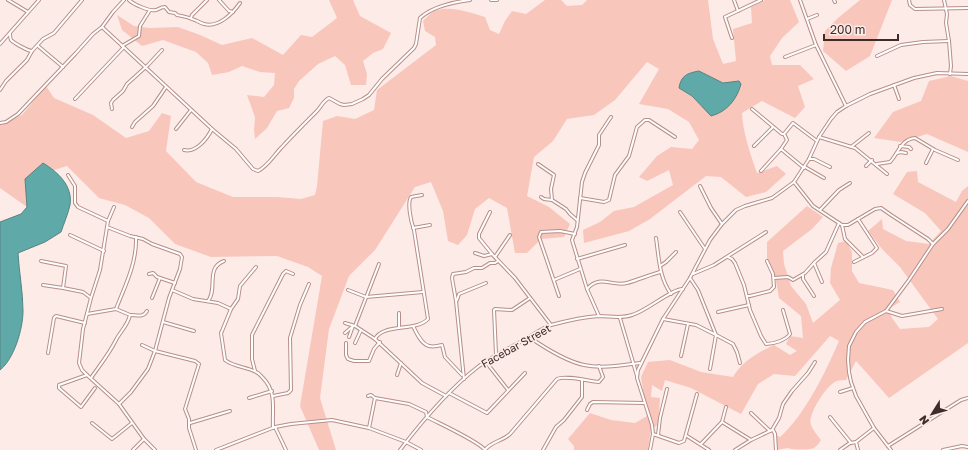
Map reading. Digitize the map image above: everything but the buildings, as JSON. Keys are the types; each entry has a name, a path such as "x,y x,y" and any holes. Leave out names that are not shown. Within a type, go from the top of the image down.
{"street":[{"path":"8,0 28,12"},
{"path":"0,44 39,0"},
{"path":"0,90 6,81 27,60 32,51 45,38 54,33 82,0"},
{"path":"0,123 6,122 18,114 93,34 102,27 124,0"},
{"path":"129,0 140,7 154,11 161,7 165,7 169,12 191,18 204,24 220,22 233,12 240,2"},
{"path":"191,18 207,0"},
{"path":"219,0 229,11 233,12"},
{"path":"102,27 191,110 236,149 253,168 258,171 262,169 320,108 324,101 329,98 340,104 352,104 368,95 414,48 420,18 425,14 449,5 470,0"},
{"path":"491,0 497,0"},
{"path":"734,0 738,11"},
{"path":"732,38 725,17 761,0"},
{"path":"800,0 816,45 846,106"},
{"path":"909,0 910,5 915,9 968,8"},
{"path":"944,0 947,14 946,23 951,66 950,74"},
{"path":"75,99 122,47 139,36 140,26 150,10"},
{"path":"807,19 817,15"},
{"path":"10,33 10,37 13,42 26,50 32,51"},
{"path":"877,56 901,45 949,41"},
{"path":"785,58 816,45"},
{"path":"38,46 63,67"},
{"path":"112,109 112,100 123,91 127,84 133,80 162,50"},
{"path":"637,378 641,363 664,319 693,274 705,249 722,224 732,213 740,208 772,198 794,182 809,159 819,137 831,119 846,106 894,85 937,73 968,74"},
{"path":"894,85 899,99"},
{"path":"132,127 135,122 153,106 166,87"},
{"path":"752,109 787,137 787,140 781,149 761,171"},
{"path":"176,129 191,110"},
{"path":"599,316 587,289 572,239 575,234 582,182 585,173 600,145 599,135 611,118"},
{"path":"580,198 604,202 609,200 616,175 629,156 637,127 645,120 649,120 675,137"},
{"path":"784,134 793,123 817,141"},
{"path":"754,146 773,127"},
{"path":"184,150 190,151 196,149 212,129"},
{"path":"851,146 869,133"},
{"path":"819,137 851,146 872,160 887,174"},
{"path":"877,164 890,162 899,147 911,138 915,138 933,149 958,160"},
{"path":"899,147 903,146 911,148"},
{"path":"781,149 804,167 824,178"},
{"path":"926,163 933,149"},
{"path":"896,153 906,153"},
{"path":"809,159 814,159 830,167"},
{"path":"866,166 872,160"},
{"path":"538,164 554,175 550,189 552,200"},
{"path":"68,175 75,186 75,202 78,207 108,221"},
{"path":"794,182 809,201 842,225 848,225 875,209 881,208 928,239 933,244"},
{"path":"820,210 840,190 850,183"},
{"path":"700,186 711,208 722,224"},
{"path":"376,339 378,334 385,331 414,326 425,322 428,319 410,215 410,198 422,195"},
{"path":"541,197 552,200 566,209 577,220"},
{"path":"891,450 864,412 853,388 848,360 849,346 856,332 865,322 886,311 910,280 933,244 948,229 968,200"},
{"path":"114,207 108,221 100,270 87,314 79,363 82,370 119,404 132,424 155,450"},
{"path":"490,212 479,236 498,261 511,273 551,325"},
{"path":"680,212 705,249"},
{"path":"854,262 874,252 877,248 858,219"},
{"path":"774,278 788,277 792,280 803,275 828,250 834,231 839,223"},
{"path":"413,228 430,225"},
{"path":"842,225 845,239 863,258"},
{"path":"107,227 143,239 181,255 182,259 155,351 145,373 131,392 119,404"},
{"path":"559,296 539,237 541,232 560,231 575,234"},
{"path":"693,274 728,257 766,232"},
{"path":"495,257 510,234"},
{"path":"70,235 104,251"},
{"path":"116,309 132,269 136,249 136,237"},
{"path":"656,238 660,272 664,283 671,294"},
{"path":"578,259 625,245"},
{"path":"660,266 676,252"},
{"path":"475,253 484,256 492,254"},
{"path":"728,257 735,263 761,336 768,344 786,338 790,334 787,319 783,310"},
{"path":"41,261 66,266 63,288"},
{"path":"209,300 214,269 218,264 224,261"},
{"path":"463,377 456,301 452,278 453,274 466,272 474,268 482,268 498,261"},
{"path":"746,295 750,296 770,291 774,287 773,272 767,261"},
{"path":"814,263 822,282"},
{"path":"349,337 371,288 379,264"},
{"path":"256,267 240,286 238,299 221,333 224,358 228,362 255,371 267,382 273,396 272,413 274,428 286,450"},
{"path":"554,280 580,269"},
{"path":"255,371 252,359 252,335 282,274 286,271 292,274"},
{"path":"587,289 594,283 601,281 626,284 660,272"},
{"path":"149,274 153,273 160,278 175,283"},
{"path":"803,275 803,279 814,296"},
{"path":"152,298 160,278"},
{"path":"690,278 698,290 716,335 710,369"},
{"path":"456,301 459,294 486,283"},
{"path":"273,396 288,393 291,390 290,338 300,305 309,284"},
{"path":"43,285 86,293 91,298"},
{"name":"Facebar Street","path":"400,450 463,377 496,354 551,325 599,316 620,318 633,315 678,289 683,289"},
{"path":"172,290 193,299 209,300 232,309"},
{"path":"348,290 366,297 423,292"},
{"path":"496,354 494,310 514,309 530,298"},
{"path":"718,312 749,305"},
{"path":"87,314 116,309 130,315 141,316 147,311"},
{"path":"886,311 902,316 942,310"},
{"path":"399,313 399,328"},
{"path":"91,378 111,350 130,315"},
{"path":"48,353 54,318 56,316 85,323"},
{"path":"620,318 644,403 651,421 653,434 650,450"},
{"path":"664,319 696,325 734,344 740,363"},
{"path":"163,322 194,331"},
{"path":"345,323 354,326 376,339 422,383 446,396"},
{"path":"681,356 688,324"},
{"path":"345,333 354,326"},
{"path":"414,326 416,333 426,345 443,346 445,357 463,377"},
{"path":"355,343 361,330"},
{"path":"529,337 543,347 585,366 641,363"},
{"path":"346,343 346,355 348,359 367,362 369,361 374,349 380,342"},
{"path":"142,345 155,351 195,361 199,364 184,409 190,423 189,428 196,450"},
{"path":"486,362 508,390"},
{"path":"735,450 771,430 778,418 783,404 815,362"},
{"path":"397,375 401,363"},
{"path":"368,396 371,395 375,398 409,404 426,412 427,417 469,439 485,450 487,447 505,439 557,379 560,377 569,377 599,382 603,377 599,366"},
{"path":"449,393 485,414 488,413 525,373"},
{"path":"87,375 59,386 59,388 81,407 94,388"},
{"path":"543,450 556,427 564,420 582,397 582,380"},
{"path":"840,392 853,388"},
{"path":"658,435 660,418 667,389"},
{"path":"249,398 272,391"},
{"path":"653,434 679,443 684,441 687,436 697,394"},
{"path":"369,428 375,398"},
{"path":"888,446 961,400 968,398"},
{"path":"587,410 593,402 644,403"},
{"path":"701,444 722,422 726,407"},
{"path":"190,423 230,411"},
{"path":"750,413 775,434 776,450"},
{"path":"830,417 850,443"},
{"path":"216,450 274,428 290,424 332,420 369,428 406,442 421,450"},
{"path":"722,422 751,440"},
{"path":"92,423 112,438 132,424"},
{"path":"840,450 850,443 856,442 874,428"},
{"path":"687,436 709,450"},
{"path":"133,450 144,439"},
{"path":"856,442 858,450"},
{"path":"943,450 968,446"}],"shaded area":[{"path":"329,0 353,0 360,16 391,33 383,49 373,53 363,61 367,74 366,85 351,85 345,65 335,56 318,64 299,81 294,89 294,98 289,108 277,111 267,128 255,139 255,117 247,95 264,97 274,85 275,73 260,72 242,66 229,72 212,75 208,63 196,52 163,40 142,46 122,30 117,15 134,26 150,28 178,27 222,45 252,38 283,55 301,35 312,37 337,18"},
{"path":"545,0 561,0 567,6 582,5 587,0 708,0 713,39 723,64 736,61 733,29 752,23 751,7 765,0 790,0 799,22 782,38 770,56 772,65 800,65 814,79 798,86 805,107 795,118 762,101 742,113 745,136 757,173 777,166 786,174 766,192 746,197 721,177 706,176 650,219 629,231 584,243 583,230 600,222 614,211 634,207 673,185 669,170 647,181 639,177 657,156 671,147 692,149 699,140 689,122 668,109 639,104 659,69 647,62 615,100 594,115 567,119 553,141 534,157 527,196 549,207 570,224 564,237 541,239 527,253 515,253 507,208 489,198 475,209 467,235 458,245 448,241 443,211 431,182 415,187 375,250 349,276 329,329 320,398 336,450 319,450 300,406 322,276 308,267 277,256 211,257 175,244 149,218 125,205 99,198 67,166 54,170 43,163 27,207 0,188 0,125 22,115 46,86 54,98 93,115 126,138 149,131 162,113 171,116 166,151 196,182 233,197 277,197 301,199 315,195 323,121 337,116 355,119 374,110 377,90 436,45 435,37 425,31 423,21 430,14 443,9 462,10 485,17 490,30 499,34 512,11 526,14","holes":["699,71 723,83 739,81 701,106 692,96 679,88"]},
{"path":"860,0 892,0 870,56 846,71 823,51 825,31"},
{"path":"951,76 968,81 968,152 927,134 901,142 874,138 893,112 921,101 929,81"},
{"path":"917,171 918,182 956,202 962,191 968,186 968,343 889,398 856,361 846,380 833,383 823,394 815,407 812,414 811,425 821,440 814,448 801,450 788,448 776,450 775,435 780,437 789,428 814,392 839,341 830,336 795,376 774,374 758,384 741,414 691,388 665,380 662,391 652,385 651,397 660,398 658,425 651,429 648,450 574,450 574,446 568,439 590,413 611,420 635,423 647,416 641,377 648,362 670,360 701,372 733,377 741,366 750,358 774,345 790,355 797,351 786,344 790,336 803,338 801,316 779,298 776,281 767,259 767,242 807,206 823,217 812,229 783,251 784,264 791,286 806,304 813,323 840,300 830,283 831,268 838,243 846,241 852,252 852,271 859,283 893,290 900,302 888,309 892,318 900,329 929,327 938,319 900,267 882,249 868,231 882,219 883,229 906,241 929,244 941,231 925,213 893,194 907,172"}],"water":[{"path":"699,71 723,83 739,81 741,84 734,100 717,114 711,116 692,96 679,88 683,77"},
{"path":"43,163 59,175 67,186 70,205 61,232 45,242 18,253 23,318 17,343 10,359 0,370 0,222 21,214 27,207 25,179"}]}
